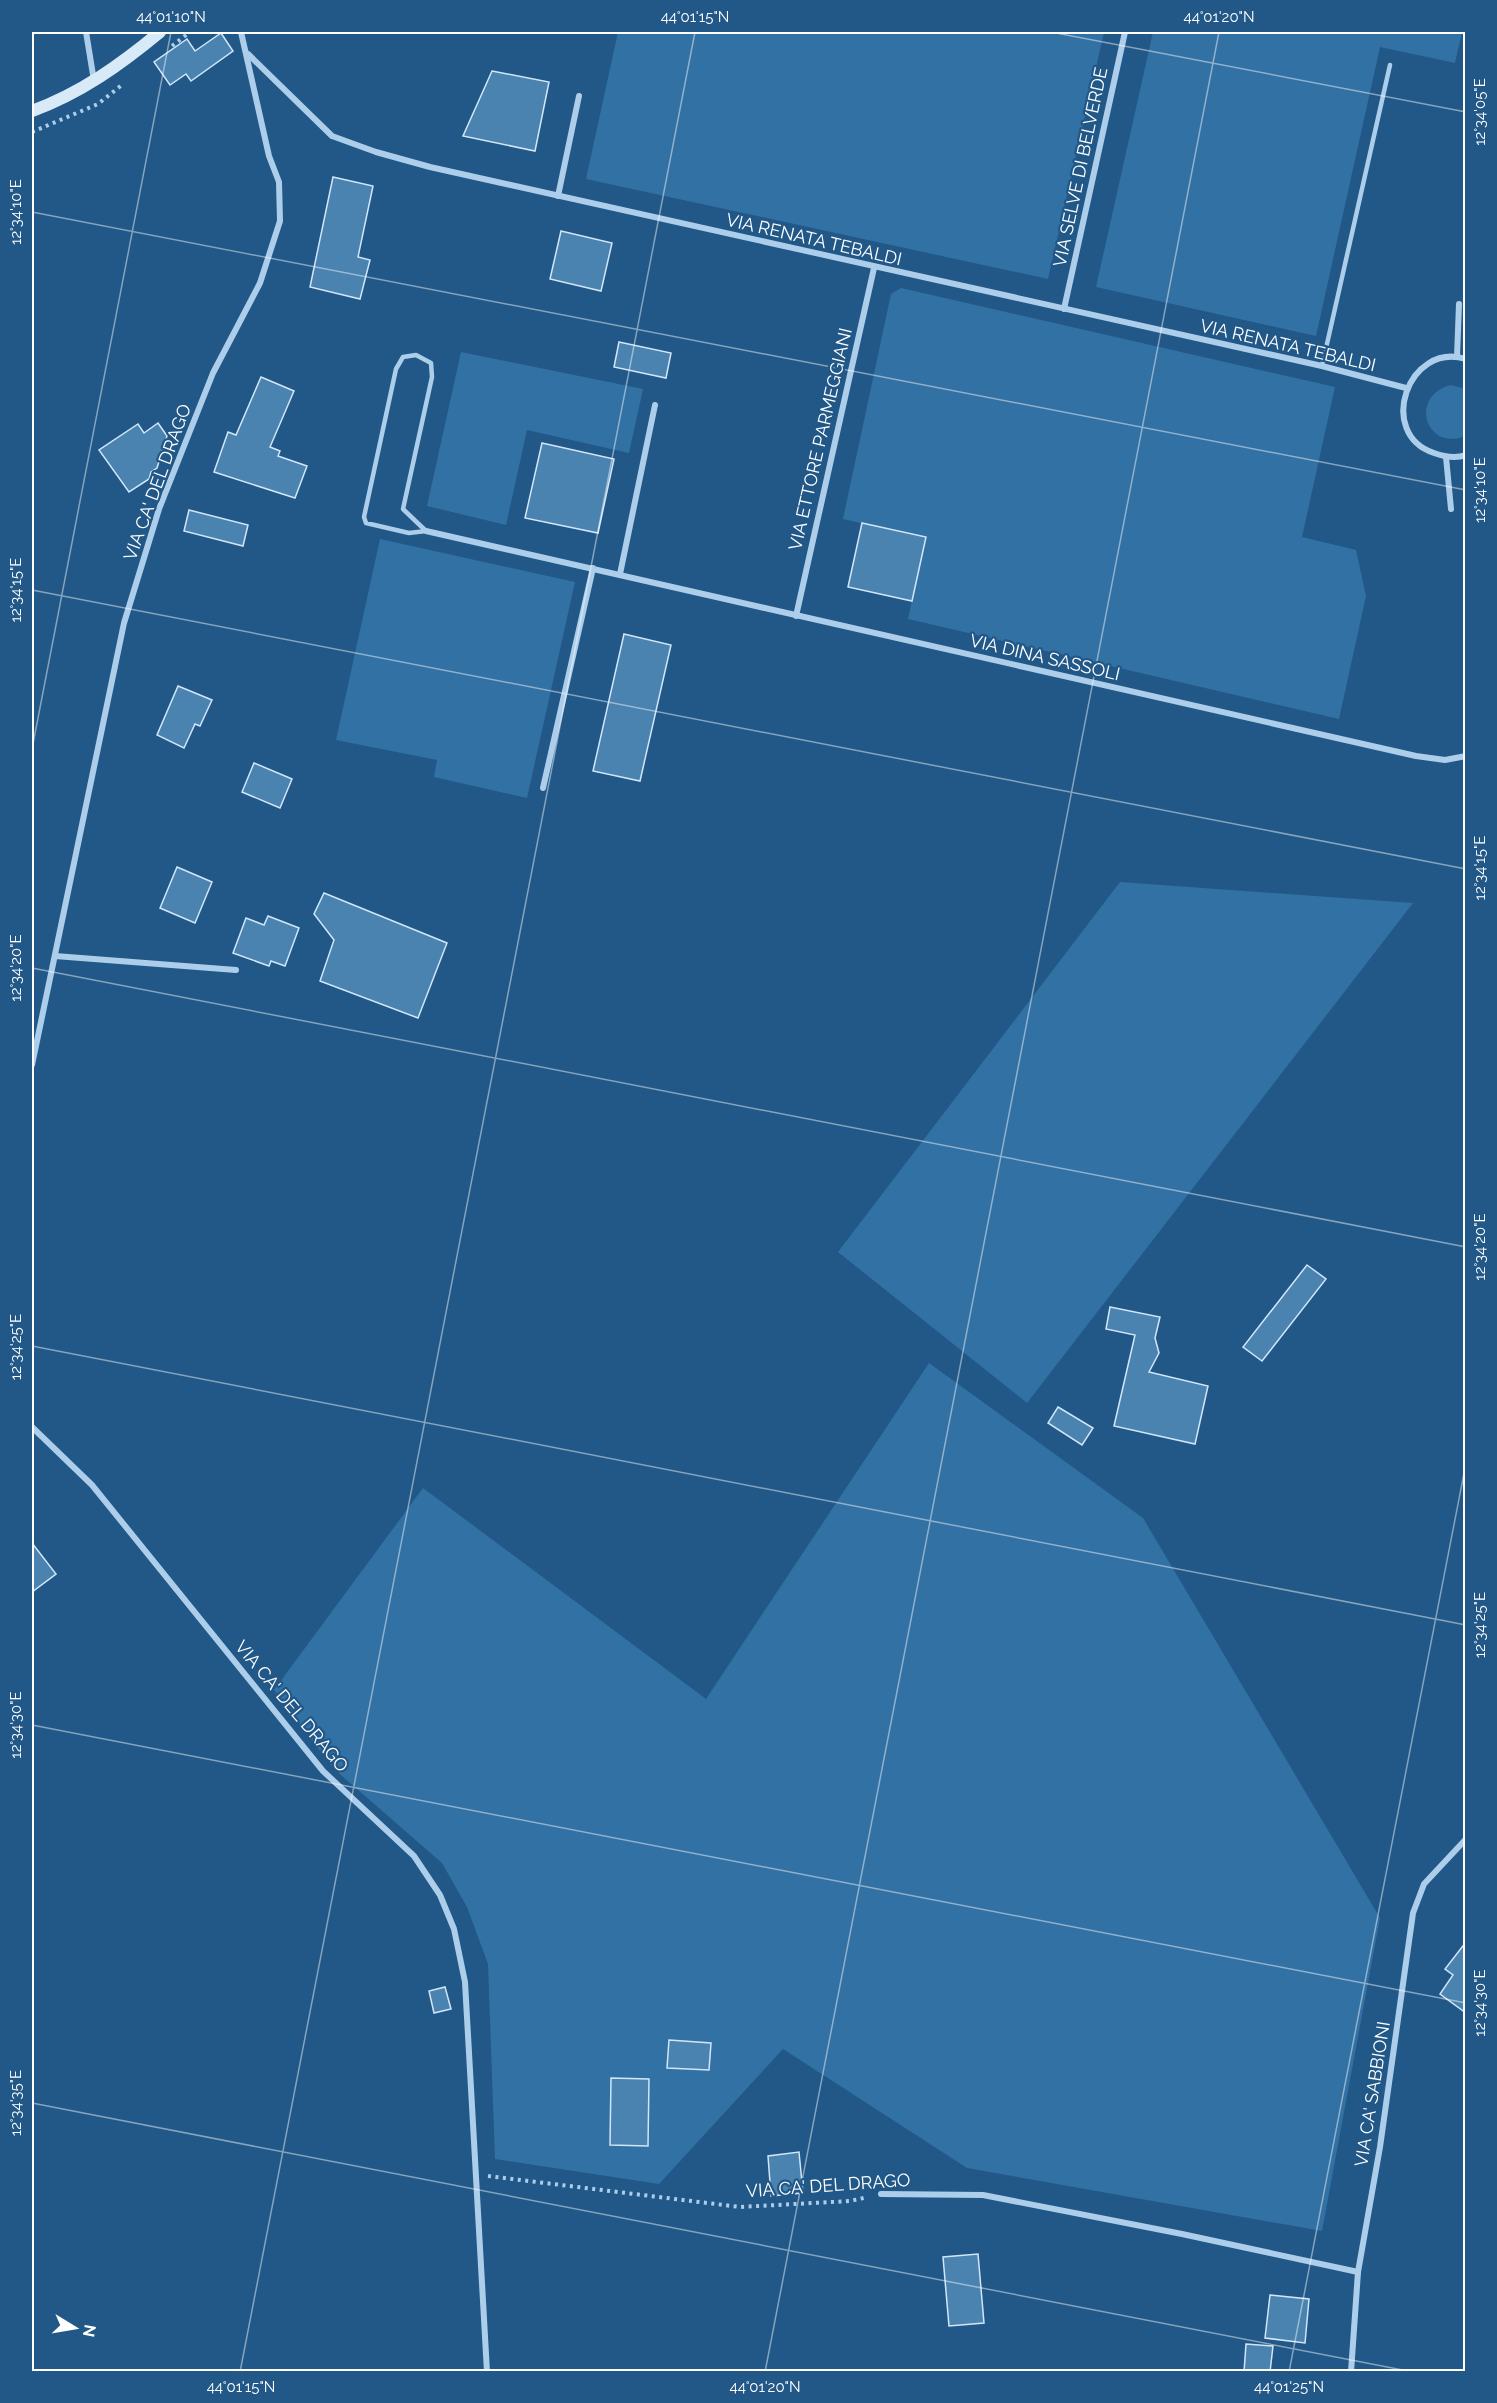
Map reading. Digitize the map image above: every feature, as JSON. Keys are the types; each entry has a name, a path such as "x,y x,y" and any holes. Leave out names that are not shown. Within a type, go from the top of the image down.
{"street":[{"path":"86,32 94,81"},
{"path":"32,111 94,81 120,65 160,32"},
{"name":"VIA CA' DEL DRAGO","path":"32,1065 124,623 159,508 213,373 260,283 280,221 279,182 269,156 248,54 241,32"},
{"name":"VIA SELVE DI BELVERDE","path":"1064,309 1125,32"},
{"name":"VIA RENATA TEBALDI","path":"248,54 332,136 430,168 1322,366 1406,388"},
{"path":"558,196 579,96"},
{"name":"VIA ETTORE PARMEGGIANI","path":"796,616 874,268"},
{"path":"1457,357 1459,304"},
{"path":"1466,359 1457,357 1436,359 1418,370 1406,388 1402,406 1405,424 1414,440 1421,446 1446,457 1466,455"},
{"path":"620,574 655,405"},
{"path":"1446,457 1451,509"},
{"name":"VIA DINA SASSOLI","path":"426,531 1416,756 1445,760 1466,756"},
{"path":"543,788 593,568"},
{"path":"55,956 236,970"},
{"name":"VIA CA' DEL DRAGO","path":"32,1427 92,1485 323,1771 414,1856 440,1895 454,1929 465,1982 487,2372"},
{"name":"VIA CA' SABBIONI","path":"1351,2372 1358,2272 1380,2147 1413,1913 1424,1884 1466,1839"},
{"name":"VIA CA' DEL DRAGO","path":"880,2194 983,2195 1182,2234 1358,2272"}],"lane":[{"path":"1322,366 1390,65"},
{"name":"VIA DINA SASSOLI","path":"416,355 431,363 432,377 403,509 426,531 409,533 376,527 366,523 364,517 396,369 403,357 416,355"}],"path":[{"name":"VIA CA' DEL DRAGO","path":"476,2174 740,2207 850,2201 880,2194"}],"shaded area":[{"path":"618,32 1104,32 1048,279 586,179"},
{"path":"1153,32 1462,32 1455,63 1380,47 1316,336 1096,287"},
{"path":"901,288 1335,387 1302,537 1356,550 1366,596 1339,719 908,619 925,538 843,519 891,294"},
{"path":"461,352 643,389 629,453 527,430 506,525 427,506"},
{"path":"1451,385 1465,389 1465,436 1451,439 1440,436 1432,430 1427,421 1426,410 1430,400 1438,391"},
{"path":"380,539 575,582 527,798 434,777 437,760 336,740"},
{"path":"1120,882 1413,903 1027,1403 838,1252"},
{"path":"929,1363 1143,1518 1380,1918 1322,2231 967,2168 783,2049 659,2184 495,2159 488,1964 467,1907 442,1863 334,1769 274,1690 423,1488 706,1699"}],"building":[{"path":"221,33 233,51 191,81 186,74 170,85 154,62 187,39 195,51"},
{"path":"492,71 549,82 535,151 463,136"},
{"path":"333,177 373,186 358,257 370,260 360,299 310,287"},
{"path":"561,231 612,243 601,291 550,279"},
{"path":"619,342 671,353 666,378 614,367"},
{"path":"261,377 294,391 270,447 280,451 278,456 307,466 295,498 214,472 228,432 236,435"},
{"path":"158,423 167,436 157,468 151,472 149,479 129,492 99,450 138,424 144,433"},
{"path":"542,443 614,459 598,533 525,518"},
{"path":"189,510 248,525 243,546 184,531"},
{"path":"862,523 926,537 912,601 848,587"},
{"path":"624,634 671,645 640,781 593,771"},
{"path":"178,686 212,700 200,726 195,724 184,748 157,735"},
{"path":"254,763 292,779 280,808 242,792"},
{"path":"177,867 212,882 195,923 160,908"},
{"path":"324,893 447,943 418,1018 320,981 334,940 314,914"},
{"path":"268,916 299,928 285,966 271,961 269,966 233,953 246,918 264,925"},
{"path":"1307,1265 1326,1279 1262,1361 1243,1347"},
{"path":"1110,1307 1160,1317 1155,1338 1159,1353 1149,1372 1208,1386 1195,1444 1114,1426 1135,1335 1106,1329"},
{"path":"1058,1407 1093,1428 1082,1445 1048,1423"},
{"path":"32,1543 56,1574 32,1592"},
{"path":"1466,1942 1466,2013 1440,1994 1453,1975 1445,1969"},
{"path":"445,1987 451,2009 434,2013 429,1991"},
{"path":"669,2040 711,2043 709,2070 667,2068"},
{"path":"611,2078 649,2079 648,2146 610,2145"},
{"path":"799,2152 803,2193 771,2196 768,2156"},
{"path":"978,2254 984,2323 949,2326 943,2257"},
{"path":"1270,2295 1309,2299 1305,2343 1265,2338"},
{"path":"1246,2344 1273,2346 1270,2372 1244,2372"}]}
